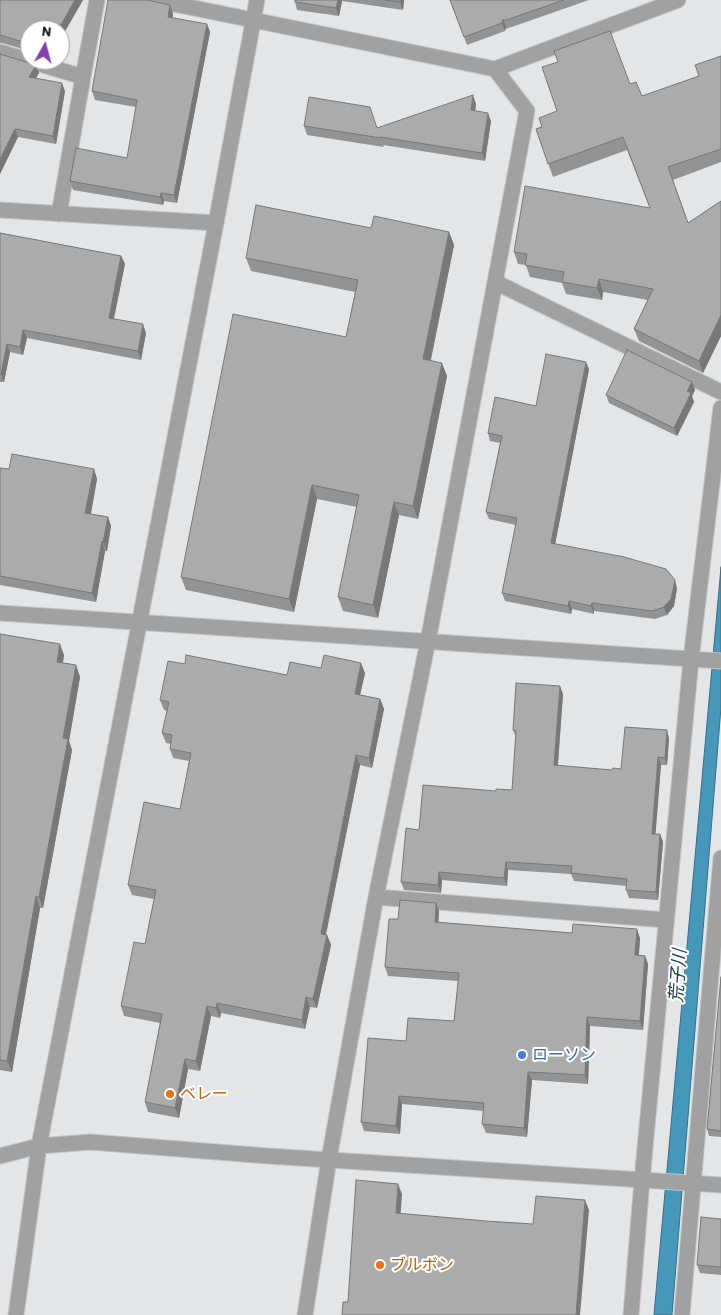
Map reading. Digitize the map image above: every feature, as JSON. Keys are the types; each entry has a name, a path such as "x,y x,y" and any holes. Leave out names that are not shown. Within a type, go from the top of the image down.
{"street":[{"path":"60,214 97,0"},
{"path":"154,0 495,69 678,0"},
{"path":"16,1315 39,1146 257,0"},
{"path":"0,52 83,77"},
{"path":"305,1315 376,897 428,641 527,111 495,69"},
{"path":"0,210 216,223"},
{"path":"495,282 721,392"},
{"path":"631,1315 648,1180 666,920 691,659 721,408"},
{"path":"0,613 714,661"},
{"path":"682,1315 691,1183 718,924 721,858"},
{"path":"376,897 666,920"},
{"path":"0,1156 39,1146 90,1142 721,1185"}],"water":[{"path":"721,567 721,707 672,1315 654,1315"}],"building":[{"path":"0,0 75,0 64,20 20,20 20,41 0,35"},
{"path":"108,0 147,0 170,5 168,17 207,24 174,195 161,193 160,197 70,181 76,148 127,158 137,100 92,91"},
{"path":"295,0 338,0 336,8 295,2"},
{"path":"450,0 564,0 503,21 503,19 502,23 464,37"},
{"path":"610,31 630,84 636,82 642,96 699,76 695,65 721,56 721,149 668,167 688,223 721,201 721,315 699,361 634,329 653,289 599,279 597,288 562,282 564,272 525,265 527,254 514,252 525,186 650,208 623,137 548,164 536,129 542,127 539,118 557,111 542,67 558,62 554,51"},
{"path":"0,54 20,60 20,70 33,70 29,77 62,83 53,136 15,129 0,159"},
{"path":"473,95 471,110 488,113 482,153 304,126 309,97 370,107 377,128"},
{"path":"256,205 371,228 374,216 449,232 423,359 442,363 413,506 394,502 373,605 338,597 359,495 312,485 289,599 181,577 233,314 346,337 358,280 246,258"},
{"path":"0,233 121,256 109,318 143,324 138,351 23,330 20,347 7,344 0,374"},
{"path":"627,350 692,382 687,391 691,393 674,428 606,395"},
{"path":"546,354 586,362 551,543 624,557 666,569 675,580 671,599 664,607 652,611 592,603 591,606 569,601 568,606 502,593 517,518 486,512 502,436 488,433 495,397 536,406"},
{"path":"12,454 94,469 85,513 108,517 92,593 0,576 0,468 9,469"},
{"path":"0,634 60,644 57,662 76,665 63,738 68,739 39,897 36,896 7,1061 0,1060"},
{"path":"186,655 287,675 290,662 321,668 324,655 361,663 355,694 380,699 369,758 356,755 321,934 327,935 313,999 306,997 302,1020 217,1003 216,1008 207,1006 196,1061 185,1059 175,1108 145,1102 162,1014 121,1006 134,942 145,944 156,890 128,885 144,802 180,809 191,753 170,749 172,735 162,733 169,702 160,700 168,661 185,664"},
{"path":"516,683 560,686 554,765 612,770 613,768 621,769 625,727 667,730 665,758 658,757 652,834 660,834 656,892 626,890 627,879 571,873 572,866 506,862 504,878 439,872 438,885 401,882 406,828 419,830 423,785 496,791 496,789 512,790 516,731 513,730"},
{"path":"400,900 436,903 435,922 572,933 573,924 637,929 635,955 645,956 640,1021 587,1017 585,1075 528,1072 524,1128 482,1124 484,1103 399,1096 396,1126 361,1122 368,1038 406,1041 408,1018 454,1021 459,973 385,967 389,919 398,919"},
{"path":"721,977 721,1131 707,1129"},
{"path":"356,1180 398,1184 396,1213 486,1221 533,1224 536,1196 585,1200 576,1315 342,1315 343,1302 348,1302"},
{"path":"701,1217 721,1219 721,1267 697,1265"}],"place":[{"name":"ローソン","path":"522,1055"},
{"name":"ベレー","path":"170,1094"},
{"name":"ブルボン","path":"380,1265"}],"water label":[{"name":"荒子川","path":"678,976"}]}
